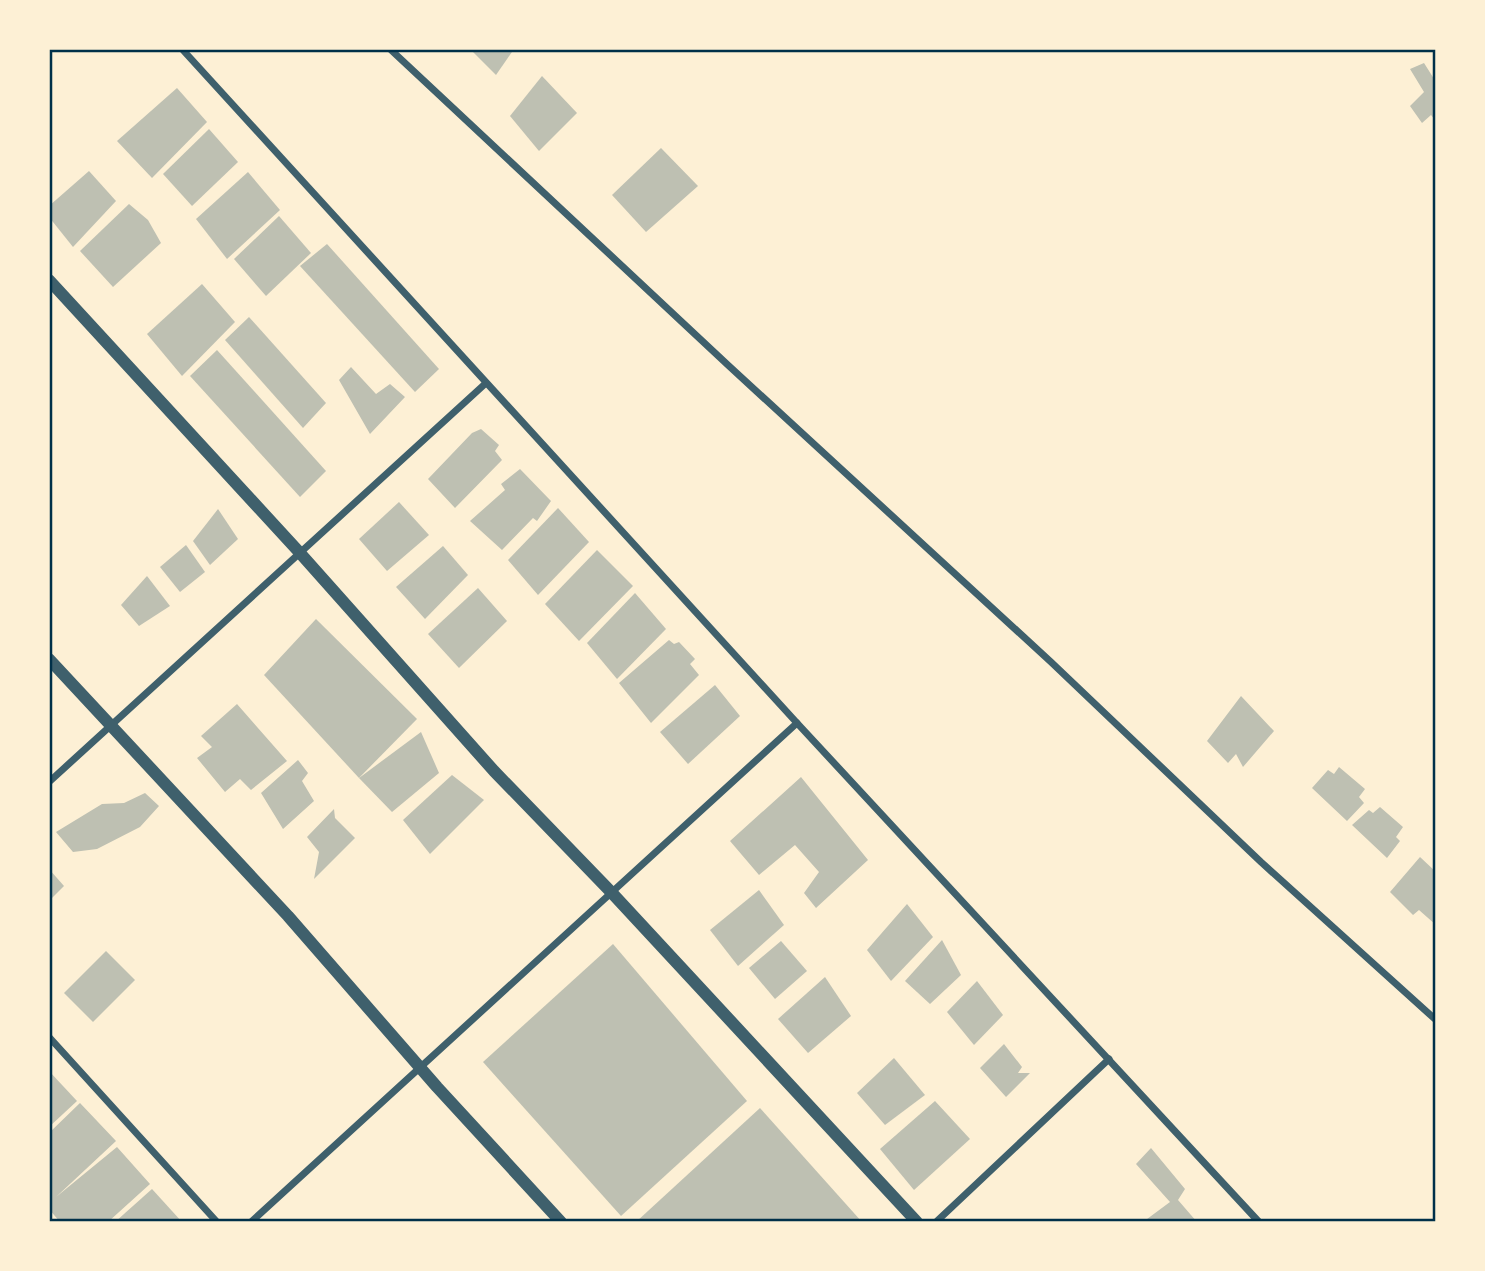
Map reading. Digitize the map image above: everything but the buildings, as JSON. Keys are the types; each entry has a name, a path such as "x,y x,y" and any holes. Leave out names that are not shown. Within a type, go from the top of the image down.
{"street":[{"path":"181,49 797,723 1259,1222"},
{"path":"390,49 1051,662 1261,862 1436,1020"},
{"path":"49,280 300,553 494,771 612,893 917,1222"},
{"path":"49,782 486,383"},
{"path":"49,659 288,916 561,1222"},
{"path":"251,1222 797,723"},
{"path":"49,1037 217,1222"},
{"path":"936,1222 1109,1059"}]}
